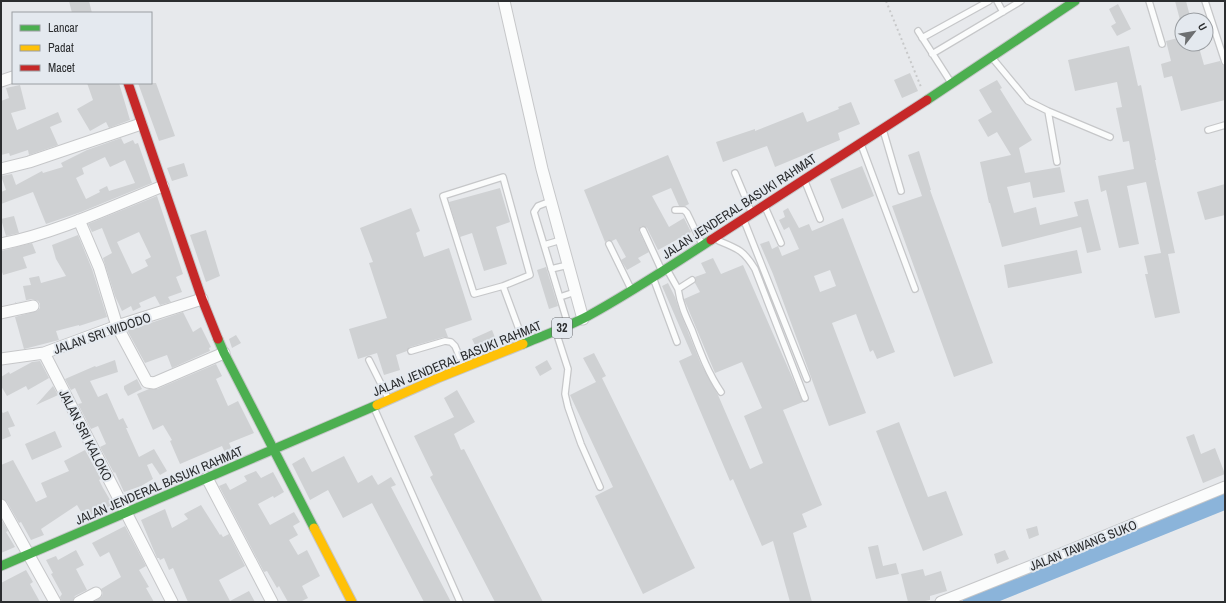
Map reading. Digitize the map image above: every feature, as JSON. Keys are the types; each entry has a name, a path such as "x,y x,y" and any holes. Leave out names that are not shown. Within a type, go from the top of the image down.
{"main road":[{"name":"JALAN JENDERAL BASUKI RAHMAT","path":"1,566 390,399 583,319 653,278 752,214 952,84 1071,2"},
{"path":"128,84 202,298 224,353 352,602"}],"street":[{"path":"504,1 542,169 583,319"},
{"path":"1,81 12,77"},
{"path":"1,169 29,162 141,124"},
{"path":"1,244 15,241 79,220 163,186"},
{"path":"79,220 99,267 117,326 147,382 154,383 224,353"},
{"name":"JALAN SRI WIDODO","path":"1,359 44,353 117,326 202,298"},
{"path":"1,313 33,306"},
{"name":"JALAN SRI KALOKO","path":"44,353 172,602"},
{"path":"207,478 272,602"},
{"name":"JALAN TAWANG SUKO","path":"941,602 1039,564 1225,487"},
{"path":"1,505 55,602"},
{"path":"79,602 96,593"}],"lane":[{"path":"922,38 988,1"},
{"path":"997,1 1003,12"},
{"path":"932,54 1021,1"},
{"path":"1149,1 1162,44"},
{"path":"1205,1 1225,62"},
{"path":"918,31 952,84"},
{"path":"991,57 1028,101 1110,137"},
{"path":"1048,111 1057,162"},
{"path":"1208,130 1225,125"},
{"path":"883,128 901,191"},
{"path":"860,143 915,289"},
{"path":"735,172 752,214"},
{"path":"503,177 530,275 503,286 474,294 443,196 503,177"},
{"path":"804,180 820,219"},
{"path":"550,201 535,208 534,212 568,325"},
{"path":"764,205 781,243"},
{"path":"675,210 684,210 687,213 702,246"},
{"path":"743,219 807,379"},
{"path":"643,230 664,271 678,289 679,299 696,342 713,380 721,392"},
{"path":"713,239 739,249 748,257 755,269 805,398"},
{"path":"544,245 561,240"},
{"path":"609,244 632,291"},
{"path":"551,269 568,265"},
{"path":"653,278 677,342"},
{"path":"678,289 692,280"},
{"path":"503,286 525,344"},
{"path":"560,297 575,292"},
{"path":"556,331 568,369 565,394 568,408 581,444 600,487"},
{"path":"411,351 445,341 451,342 455,346 464,368"},
{"path":"369,360 381,386 390,399"},
{"path":"374,406 460,602"}],"path":[{"path":"886,1 926,100"}],"building":[{"path":"69,1 89,1 92,12 72,12"},
{"path":"1175,1 1186,1 1189,12 1178,12"},
{"path":"1118,4 1131,29 1117,36 1111,26 1116,23 1109,9"},
{"path":"1174,39 1174,52 1200,52 1204,65 1220,61 1222,65 1225,66 1225,100 1181,111 1172,76 1164,78 1161,64 1171,61 1166,41"},
{"path":"1129,46 1138,86 1141,85 1175,253 1168,254 1180,313 1155,318 1145,274 1148,274 1144,256 1161,253 1146,182 1127,186 1139,244 1119,248 1106,190 1101,192 1098,176 1134,169 1129,141 1123,142 1116,108 1122,107 1117,82 1075,91 1068,60"},
{"path":"910,73 918,91 902,98 894,80"},
{"path":"997,80 1002,88 1000,89 1032,140 1019,148 1025,173 1060,167 1065,192 1033,198 1030,182 1007,187 1014,213 1036,207 1040,225 1078,216 1074,202 1088,199 1101,250 1087,253 1081,227 1002,247 989,203 980,162 1011,155 997,132 988,137 978,120 992,112 979,90"},
{"path":"156,83 175,136 159,141 138,84"},
{"path":"87,84 119,84 130,120 109,128 106,122 90,131 77,109 93,100"},
{"path":"20,85 26,109 11,113 17,130 58,112 62,122 50,127 58,145 29,155 28,150 10,156 9,153 1,155 1,101 9,98 6,88"},
{"path":"851,102 860,124 838,133 840,140 775,167 767,146 723,162 716,142 755,129 755,131 803,112 807,122 839,109 838,107"},
{"path":"121,138 124,144 133,140 135,144 138,143 152,183 81,212 46,224 33,192 1,204 1,192 6,190 1,176 12,174 16,185 42,171 43,173 63,167 61,163 87,150","holes":["105,157 110,167 125,160 135,183 109,191 107,186 99,190 100,192 86,199 76,178 84,174 82,168"]},
{"path":"919,151 930,190 993,363 954,377 892,206 922,196 908,155"},
{"path":"668,155 689,204 679,206 671,188 652,196 669,227 684,218 691,232 658,250 647,228 641,226 639,231 649,252 638,258 641,262 627,270 621,260 626,257 616,239 605,242 584,190"},
{"path":"184,163 188,176 172,181 167,168"},
{"path":"862,166 874,196 842,209 830,179"},
{"path":"1225,184 1225,215 1205,220 1197,192"},
{"path":"500,188 510,222 496,227 507,264 484,271 472,233 460,237 449,202"},
{"path":"157,196 183,274 176,277 182,292 168,297 171,302 160,305 155,296 139,303 141,307 133,311 131,306 122,311 115,296 103,258 112,253 102,228 92,232 88,224","holes":["139,232 151,257 145,260 148,266 132,274 117,242"]},
{"path":"411,208 420,231 416,233 424,257 449,248 472,320 445,329 448,337 410,347 407,351 396,355 400,370 384,375 377,353 358,359 349,329 387,318 369,263 373,262 360,228"},
{"path":"788,208 799,228 809,224 812,231 843,218 895,352 877,359 873,350 870,352 856,314 832,323 866,413 829,426 773,274 760,244 769,241 772,249 778,246 782,256 799,249 789,227 784,230 779,220 785,217 783,211","holes":["830,270 836,286 820,292 814,276"]},
{"path":"14,216 19,233 6,236 1,219"},
{"path":"206,230 220,276 206,282 190,235"},
{"path":"78,235 92,269 107,317 79,326 56,331 59,340 24,349 15,317 37,311 40,308 40,304 38,301 32,299 12,303 26,300 23,286 31,285 29,278 39,276 41,283 66,276 56,259 52,245"},
{"path":"32,243 36,253 23,257 27,268 3,275 1,269 1,251"},
{"path":"1077,250 1082,273 1008,288 1004,265"},
{"path":"713,258 721,274 743,265 803,402 783,410 822,505 802,514 807,527 793,533 812,602 790,602 773,541 762,546 733,479 730,481 679,361 692,355 662,286 668,283 675,297 701,364 718,395 750,469 763,463 744,416 762,408 742,362 715,373 684,299 700,292 695,283 695,277 706,273 701,263"},
{"path":"546,267 558,306 549,309 537,270"},
{"path":"183,312 193,332 201,327 211,347 209,348 210,351 172,368 167,355 145,363 127,330"},
{"path":"492,330 496,340 477,349 472,339"},
{"path":"236,335 241,343 232,348 229,339"},
{"path":"594,353 606,376 602,378 695,568 643,594 595,496 613,487 570,395 596,382 583,358"},
{"path":"115,360 118,372 90,381 98,397 107,393 119,420 123,418 128,428 126,428 139,457 154,449 167,471 160,475 152,463 147,465 153,479 141,486 124,492 115,472 114,473 100,447 106,444 98,426 91,429 78,404 82,403 75,388 71,390 65,379 95,366 96,367"},
{"path":"547,360 552,369 540,376 535,367"},
{"path":"40,361 49,378 28,390 26,386 7,396 1,386 1,377 9,372 10,374 32,362"},
{"path":"216,364 222,376 216,379 228,406 238,401 254,433 229,443 233,452 226,455 222,446 180,464 170,441 172,440 163,425 153,430 137,394 149,389 157,389"},
{"path":"137,379 142,389 128,396 124,386"},
{"path":"53,386 58,395 36,405"},
{"path":"457,390 475,422 454,434 461,450 464,449 543,602 495,602 430,477 433,475 414,436 454,417 444,398"},
{"path":"1,411 3,413 8,411 15,426 8,428 11,436 1,440"},
{"path":"899,422 928,497 946,491 963,535 923,551 876,431"},
{"path":"55,431 62,447 32,460 25,444"},
{"path":"1194,434 1201,454 1215,448 1225,474 1203,483 1186,437"},
{"path":"85,450 113,505 91,515 90,512 83,515 77,505 41,529 44,535 31,540 7,502 1,498 1,465 13,460 36,502 47,497 41,483 69,471 64,461"},
{"path":"344,456 358,483 372,475 378,485 391,477 396,485 391,487 451,602 424,602 372,503 343,518 328,490 310,500 292,464 304,457 312,472"},
{"path":"256,471 261,478 273,472 284,492 274,498 273,496 258,504 270,525 294,512 300,522 293,526 298,535 289,540 298,555 307,550 320,576 302,586 308,598 300,602 288,602 279,586 277,588 267,571 264,572 219,486 226,483 230,490 247,481 244,476"},
{"path":"201,505 220,535 221,534 223,537 229,534 245,566 219,580 230,601 249,591 255,602 188,602 173,568 169,570 164,558 160,560 157,558 141,520 165,509 172,528 188,519 184,514"},
{"path":"1,519 8,531 6,532 15,547 1,553"},
{"path":"125,526 146,566 139,570 149,587 146,588 154,602 94,602 102,596 103,593 101,589 121,577 109,552 100,557 92,543"},
{"path":"1037,526 1039,535 1029,539 1026,529"},
{"path":"878,545 883,566 896,563 899,574 876,579 868,547"},
{"path":"76,550 84,565 76,569 87,590 75,596 72,602 62,602 60,597 62,594 51,574 53,573 46,560 56,556 58,560"},
{"path":"1005,550 1009,559 997,564 994,554"},
{"path":"923,569 925,576 941,571 947,591 930,596 930,600 908,602 901,574"},
{"path":"26,570 33,582 30,584 40,602 1,602 1,583"}],"waterway":[{"path":"972,602 1225,500"}],"traffic: fast":[{"path":"927,100 1075,1"},
{"path":"523,344 588,316 635,289 711,240"},
{"path":"218,339 314,528"},
{"path":"1,566 377,405"}],"traffic: slow":[{"path":"377,405 438,378 523,344"},
{"path":"314,528 352,602"}],"traffic: jam":[{"path":"128,84 202,299 218,339"},
{"path":"711,240 927,100"}]}
